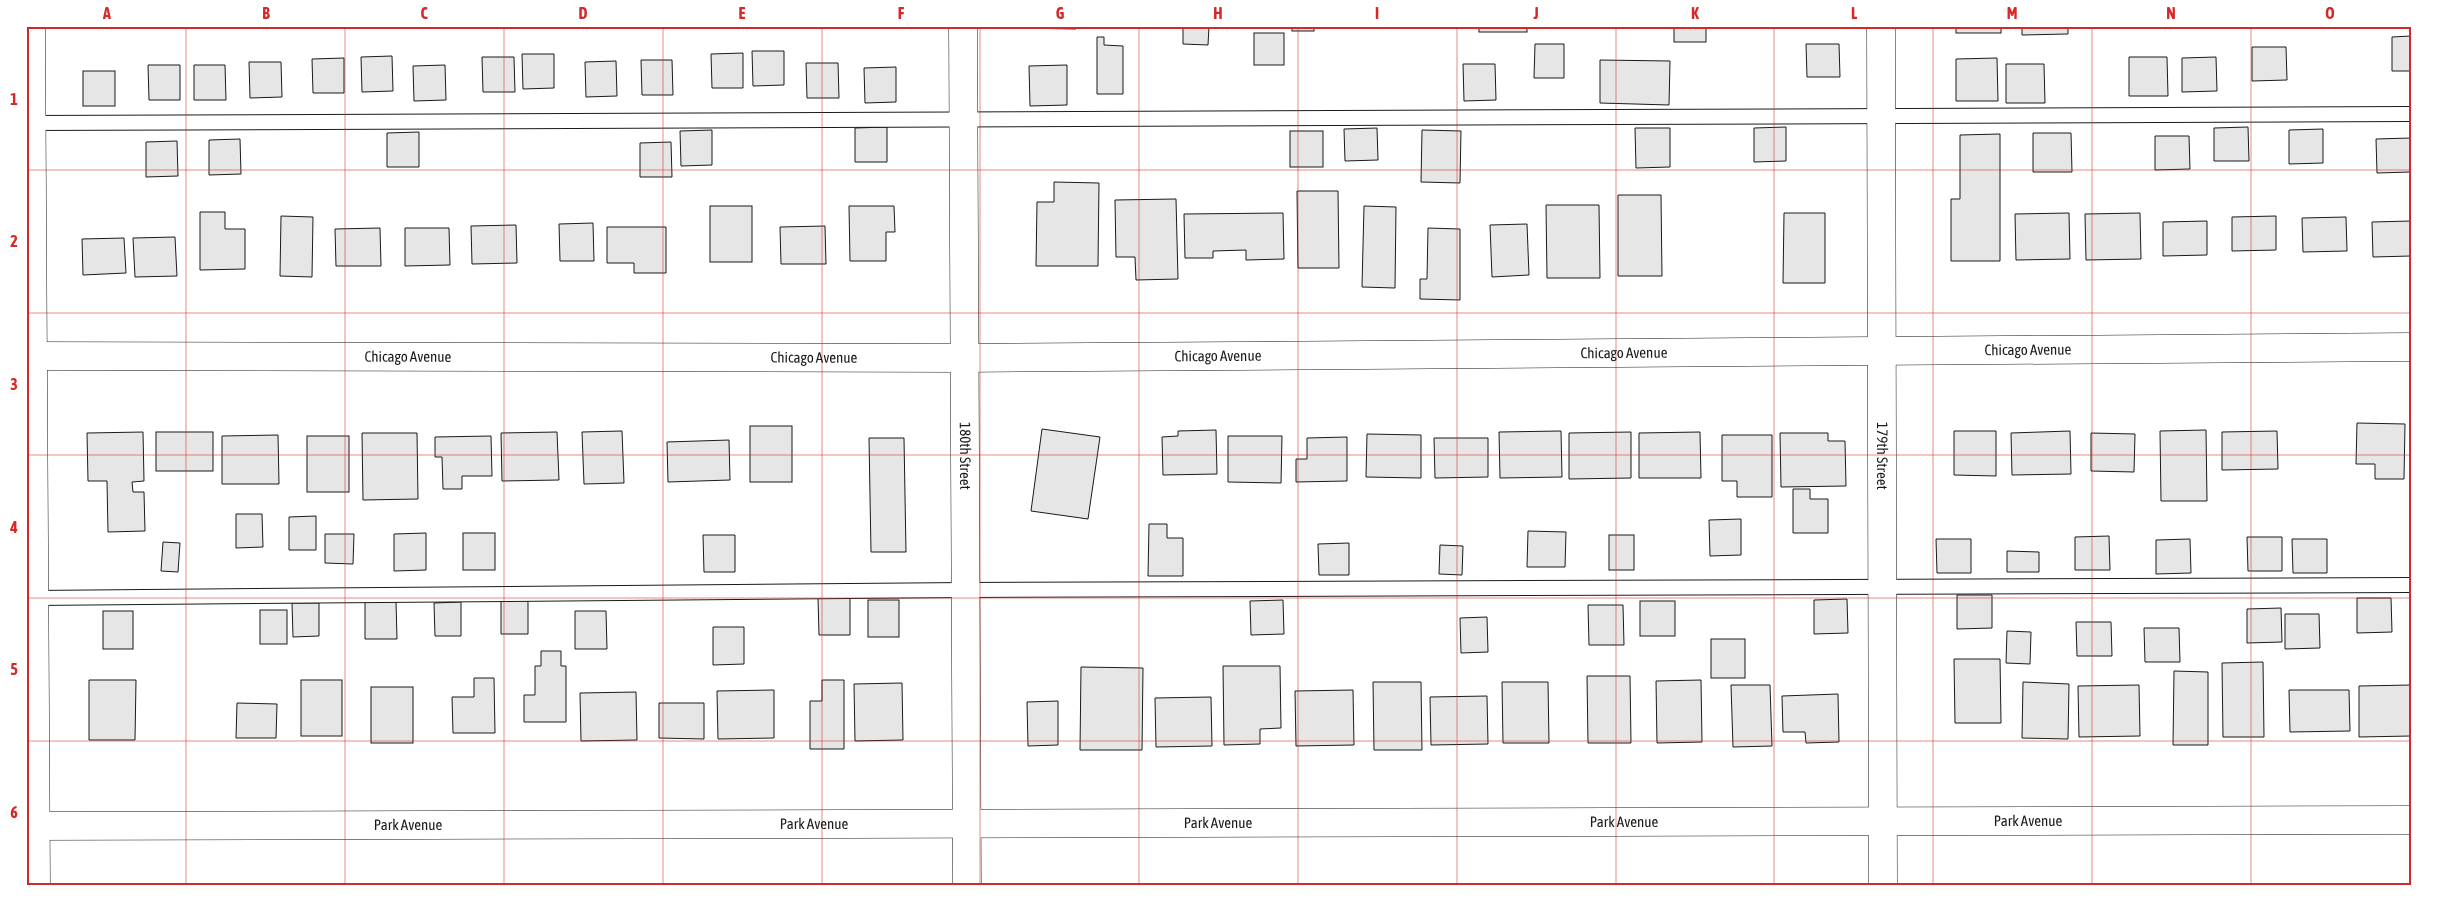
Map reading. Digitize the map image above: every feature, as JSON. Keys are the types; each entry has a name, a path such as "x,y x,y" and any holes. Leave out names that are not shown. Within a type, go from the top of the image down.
{"street":[{"path":"31,26 29,123 30,356 34,598 31,649 31,826 36,885"},
{"name":"180th Street","path":"963,26 967,885"},
{"name":"179th Street","path":"1881,26 1884,885"},
{"name":"Chicago Avenue","path":"30,356 964,358 1882,353 2411,347"},
{"name":"Park Avenue","path":"31,826 967,822 2411,820"}],"lane":[{"path":"29,123 2411,114"},
{"path":"34,598 966,590 2411,585"}],"building":[{"path":"1021,26 1076,26 1076,29 1021,28"},
{"path":"1183,26 1209,26 1208,45 1183,44"},
{"path":"1292,26 1314,26 1314,31 1292,31"},
{"path":"1479,26 1527,26 1527,32 1479,32"},
{"path":"1674,26 1706,26 1706,42 1674,42"},
{"path":"1956,26 2001,26 2001,33 1956,33"},
{"path":"2022,26 2068,26 2068,34 2022,35"},
{"path":"2245,26 2245,28 2201,27"},
{"path":"1254,33 1284,33 1284,65 1254,65"},
{"path":"2411,36 2411,71 2392,71 2392,37"},
{"path":"1097,37 1104,37 1104,45 1123,46 1123,94 1097,94"},
{"path":"1535,44 1564,44 1564,78 1534,78"},
{"path":"1806,44 1839,44 1840,77 1807,77"},
{"path":"2252,47 2286,47 2287,80 2252,81"},
{"path":"752,51 784,51 784,85 753,86"},
{"path":"743,53 743,88 712,88 711,54"},
{"path":"522,54 554,54 554,88 523,89"},
{"path":"392,56 393,91 362,92 361,57"},
{"path":"482,57 514,57 515,92 483,92"},
{"path":"2129,57 2167,57 2168,96 2129,96"},
{"path":"2216,57 2217,91 2182,92 2182,58"},
{"path":"344,58 344,93 313,93 312,59"},
{"path":"1997,58 1998,101 1956,101 1956,59"},
{"path":"641,60 672,60 673,95 642,95"},
{"path":"1600,60 1670,61 1669,105 1600,103"},
{"path":"616,61 617,96 586,97 585,62"},
{"path":"249,62 281,62 282,97 250,98"},
{"path":"806,63 838,63 839,98 807,98"},
{"path":"1463,64 1495,64 1496,100 1464,101"},
{"path":"2006,64 2044,64 2045,103 2006,103"},
{"path":"148,65 180,65 180,100 149,100"},
{"path":"194,65 225,65 226,100 194,100"},
{"path":"445,65 446,100 414,101 413,66"},
{"path":"1067,65 1067,105 1030,106 1029,66"},
{"path":"896,67 896,102 865,103 864,68"},
{"path":"83,71 115,71 115,106 83,106"},
{"path":"887,127 887,162 855,162 855,128"},
{"path":"1786,127 1786,161 1754,162 1754,128"},
{"path":"2248,127 2249,161 2214,161 2214,128"},
{"path":"1377,128 1378,160 1345,161 1344,129"},
{"path":"1635,128 1670,128 1670,167 1636,168"},
{"path":"2323,129 2323,163 2289,164 2289,130"},
{"path":"712,130 712,165 681,166 680,131"},
{"path":"1422,130 1461,131 1460,183 1421,182"},
{"path":"1290,131 1323,131 1323,167 1290,167"},
{"path":"419,132 419,167 387,167 387,133"},
{"path":"2033,133 2071,133 2072,172 2033,172"},
{"path":"2000,134 2000,261 1951,261 1951,199 1960,199 1960,135"},
{"path":"2155,136 2189,136 2190,169 2155,170"},
{"path":"2411,138 2411,172 2377,173 2376,139"},
{"path":"240,139 241,174 209,175 209,140"},
{"path":"177,141 178,176 146,177 146,142"},
{"path":"671,142 672,177 640,177 640,143"},
{"path":"1054,182 1099,183 1098,266 1036,266 1037,202 1054,202"},
{"path":"1297,191 1338,191 1339,268 1298,268"},
{"path":"1618,195 1661,195 1662,276 1618,276"},
{"path":"1176,199 1178,279 1136,280 1135,257 1116,257 1115,200"},
{"path":"1546,205 1599,205 1600,278 1547,278"},
{"path":"710,206 752,206 752,262 710,262"},
{"path":"849,206 894,206 895,232 886,232 886,261 850,261"},
{"path":"1364,206 1396,207 1395,288 1362,287"},
{"path":"200,212 225,212 225,229 245,229 245,269 200,270"},
{"path":"1283,213 1284,259 1246,260 1246,250 1213,251 1213,258 1185,258 1184,214"},
{"path":"1784,213 1825,213 1825,283 1783,283"},
{"path":"2069,213 2070,259 2016,260 2015,214"},
{"path":"2140,213 2141,259 2086,260 2085,214"},
{"path":"281,216 313,217 312,277 280,276"},
{"path":"2276,216 2276,250 2232,251 2232,217"},
{"path":"2346,217 2347,251 2303,252 2302,218"},
{"path":"2207,221 2207,255 2163,256 2163,222"},
{"path":"2411,221 2411,256 2373,257 2372,222"},
{"path":"593,223 594,261 560,261 559,224"},
{"path":"1527,224 1529,275 1492,277 1490,225"},
{"path":"516,225 517,263 472,264 471,226"},
{"path":"825,226 826,264 781,264 780,227"},
{"path":"607,227 666,227 666,273 634,273 634,263 607,263"},
{"path":"380,228 381,266 336,266 335,229"},
{"path":"405,228 449,228 450,265 405,266"},
{"path":"1428,228 1460,229 1460,300 1420,299 1420,279 1427,279"},
{"path":"175,237 177,276 135,277 133,238"},
{"path":"124,238 126,273 83,275 82,239"},
{"path":"2357,423 2405,424 2404,479 2375,479 2375,464 2356,464"},
{"path":"750,426 792,426 792,482 750,482"},
{"path":"1042,429 1100,437 1088,519 1031,511"},
{"path":"1216,430 1217,474 1163,475 1162,437 1178,436 1178,431"},
{"path":"2206,430 2207,501 2161,501 2160,431"},
{"path":"622,431 624,483 584,484 582,432"},
{"path":"1561,431 1562,477 1500,478 1499,432"},
{"path":"1954,431 1996,431 1996,476 1954,475"},
{"path":"2070,431 2071,474 2012,475 2011,433"},
{"path":"2277,431 2278,469 2222,470 2222,432"},
{"path":"143,432 144,481 132,482 133,492 144,492 145,531 108,532 107,481 88,481 87,433"},
{"path":"156,432 213,432 213,471 156,471"},
{"path":"557,432 559,480 502,481 501,433"},
{"path":"1631,432 1631,478 1569,479 1569,433"},
{"path":"1700,432 1701,478 1639,478 1639,433"},
{"path":"362,433 417,433 418,499 363,500"},
{"path":"1780,433 1828,433 1828,441 1845,441 1846,486 1781,487"},
{"path":"2091,433 2135,434 2134,472 2091,471"},
{"path":"1367,434 1421,435 1421,478 1366,477"},
{"path":"278,435 279,484 222,484 222,436"},
{"path":"1722,435 1772,435 1772,497 1737,497 1737,481 1722,481"},
{"path":"307,436 349,436 349,492 307,492"},
{"path":"491,436 492,476 462,476 462,489 443,489 442,457 435,457 435,437"},
{"path":"1228,436 1282,436 1281,483 1228,482"},
{"path":"1347,437 1347,481 1296,482 1296,459 1307,459 1307,438"},
{"path":"869,438 904,438 906,552 871,552"},
{"path":"1434,438 1488,438 1488,477 1435,478"},
{"path":"729,440 730,480 668,482 667,442"},
{"path":"1793,489 1810,489 1810,499 1828,499 1828,533 1793,533"},
{"path":"236,514 262,514 263,547 236,548"},
{"path":"316,516 316,550 289,550 289,517"},
{"path":"1741,519 1741,555 1710,556 1709,520"},
{"path":"1149,524 1167,524 1167,538 1183,538 1183,576 1148,576"},
{"path":"1528,531 1566,532 1565,567 1527,567"},
{"path":"426,533 426,570 394,571 394,534"},
{"path":"463,533 495,533 495,570 463,570"},
{"path":"325,534 354,534 353,564 325,563"},
{"path":"703,535 735,535 735,572 704,572"},
{"path":"1609,535 1634,535 1634,570 1609,570"},
{"path":"2109,536 2110,570 2075,570 2075,537"},
{"path":"2247,537 2282,537 2282,571 2248,571"},
{"path":"1936,539 1971,539 1971,573 1937,573"},
{"path":"2190,539 2191,573 2156,574 2156,540"},
{"path":"2292,539 2327,539 2327,573 2293,573"},
{"path":"163,542 180,543 178,572 161,571"},
{"path":"1349,543 1349,575 1319,575 1318,544"},
{"path":"1440,545 1463,546 1462,575 1439,574"},
{"path":"2007,551 2039,552 2039,572 2007,572"},
{"path":"1957,595 1992,595 1992,628 1957,629"},
{"path":"818,598 850,598 850,635 819,635"},
{"path":"2357,598 2391,598 2392,632 2357,633"},
{"path":"1847,599 1848,633 1814,634 1814,600"},
{"path":"528,600 528,634 501,634 501,601"},
{"path":"868,600 899,600 899,637 868,637"},
{"path":"1283,600 1284,634 1251,635 1250,601"},
{"path":"365,601 396,601 397,639 365,639"},
{"path":"1640,601 1675,601 1675,636 1640,636"},
{"path":"461,602 461,636 435,636 434,603"},
{"path":"292,603 319,603 319,636 293,637"},
{"path":"1588,605 1623,605 1624,645 1589,645"},
{"path":"2281,608 2282,642 2247,643 2247,609"},
{"path":"260,610 287,610 287,644 260,644"},
{"path":"103,611 133,611 133,649 103,649"},
{"path":"575,611 606,611 607,649 575,649"},
{"path":"2285,614 2319,614 2320,648 2285,649"},
{"path":"1487,617 1488,652 1461,653 1460,618"},
{"path":"2076,622 2111,622 2112,656 2077,656"},
{"path":"713,627 744,627 744,664 713,665"},
{"path":"2144,628 2179,628 2180,662 2145,662"},
{"path":"2007,631 2031,632 2030,664 2006,663"},
{"path":"1711,639 1745,639 1745,678 1711,678"},
{"path":"541,651 561,651 561,666 566,666 566,722 524,722 524,695 535,695 535,666 541,666"},
{"path":"1954,659 2000,659 2001,723 1955,723"},
{"path":"2263,662 2264,737 2223,737 2222,663"},
{"path":"1223,666 1280,666 1281,728 1260,729 1260,744 1224,745"},
{"path":"1081,667 1143,668 1142,750 1080,750"},
{"path":"2174,671 2208,672 2208,745 2173,745"},
{"path":"1587,676 1630,676 1631,743 1588,743"},
{"path":"474,678 494,678 495,733 453,733 452,697 474,697"},
{"path":"89,680 136,680 135,740 89,740"},
{"path":"301,680 342,680 342,736 301,736"},
{"path":"822,680 844,680 844,749 810,749 810,701 822,701"},
{"path":"1701,680 1702,742 1657,743 1656,681"},
{"path":"1373,682 1421,682 1422,750 1374,750"},
{"path":"1502,682 1548,682 1549,743 1503,743"},
{"path":"2023,682 2069,684 2068,739 2022,738"},
{"path":"902,683 903,740 855,741 854,684"},
{"path":"1731,685 1770,685 1772,746 1733,747"},
{"path":"2139,685 2140,736 2079,737 2078,686"},
{"path":"2411,685 2411,736 2359,737 2359,686"},
{"path":"371,687 413,687 413,743 371,743"},
{"path":"774,690 774,738 718,739 717,691"},
{"path":"1353,690 1354,745 1296,746 1295,691"},
{"path":"2289,690 2349,690 2350,731 2290,732"},
{"path":"636,692 637,740 581,741 580,693"},
{"path":"1838,694 1839,742 1806,743 1805,732 1783,732 1782,696"},
{"path":"1487,696 1488,744 1431,745 1430,697"},
{"path":"1211,697 1212,746 1156,747 1155,698"},
{"path":"1058,701 1058,745 1028,746 1027,702"},
{"path":"237,703 277,704 276,738 236,738"},
{"path":"659,703 704,703 704,739 659,738"}]}
